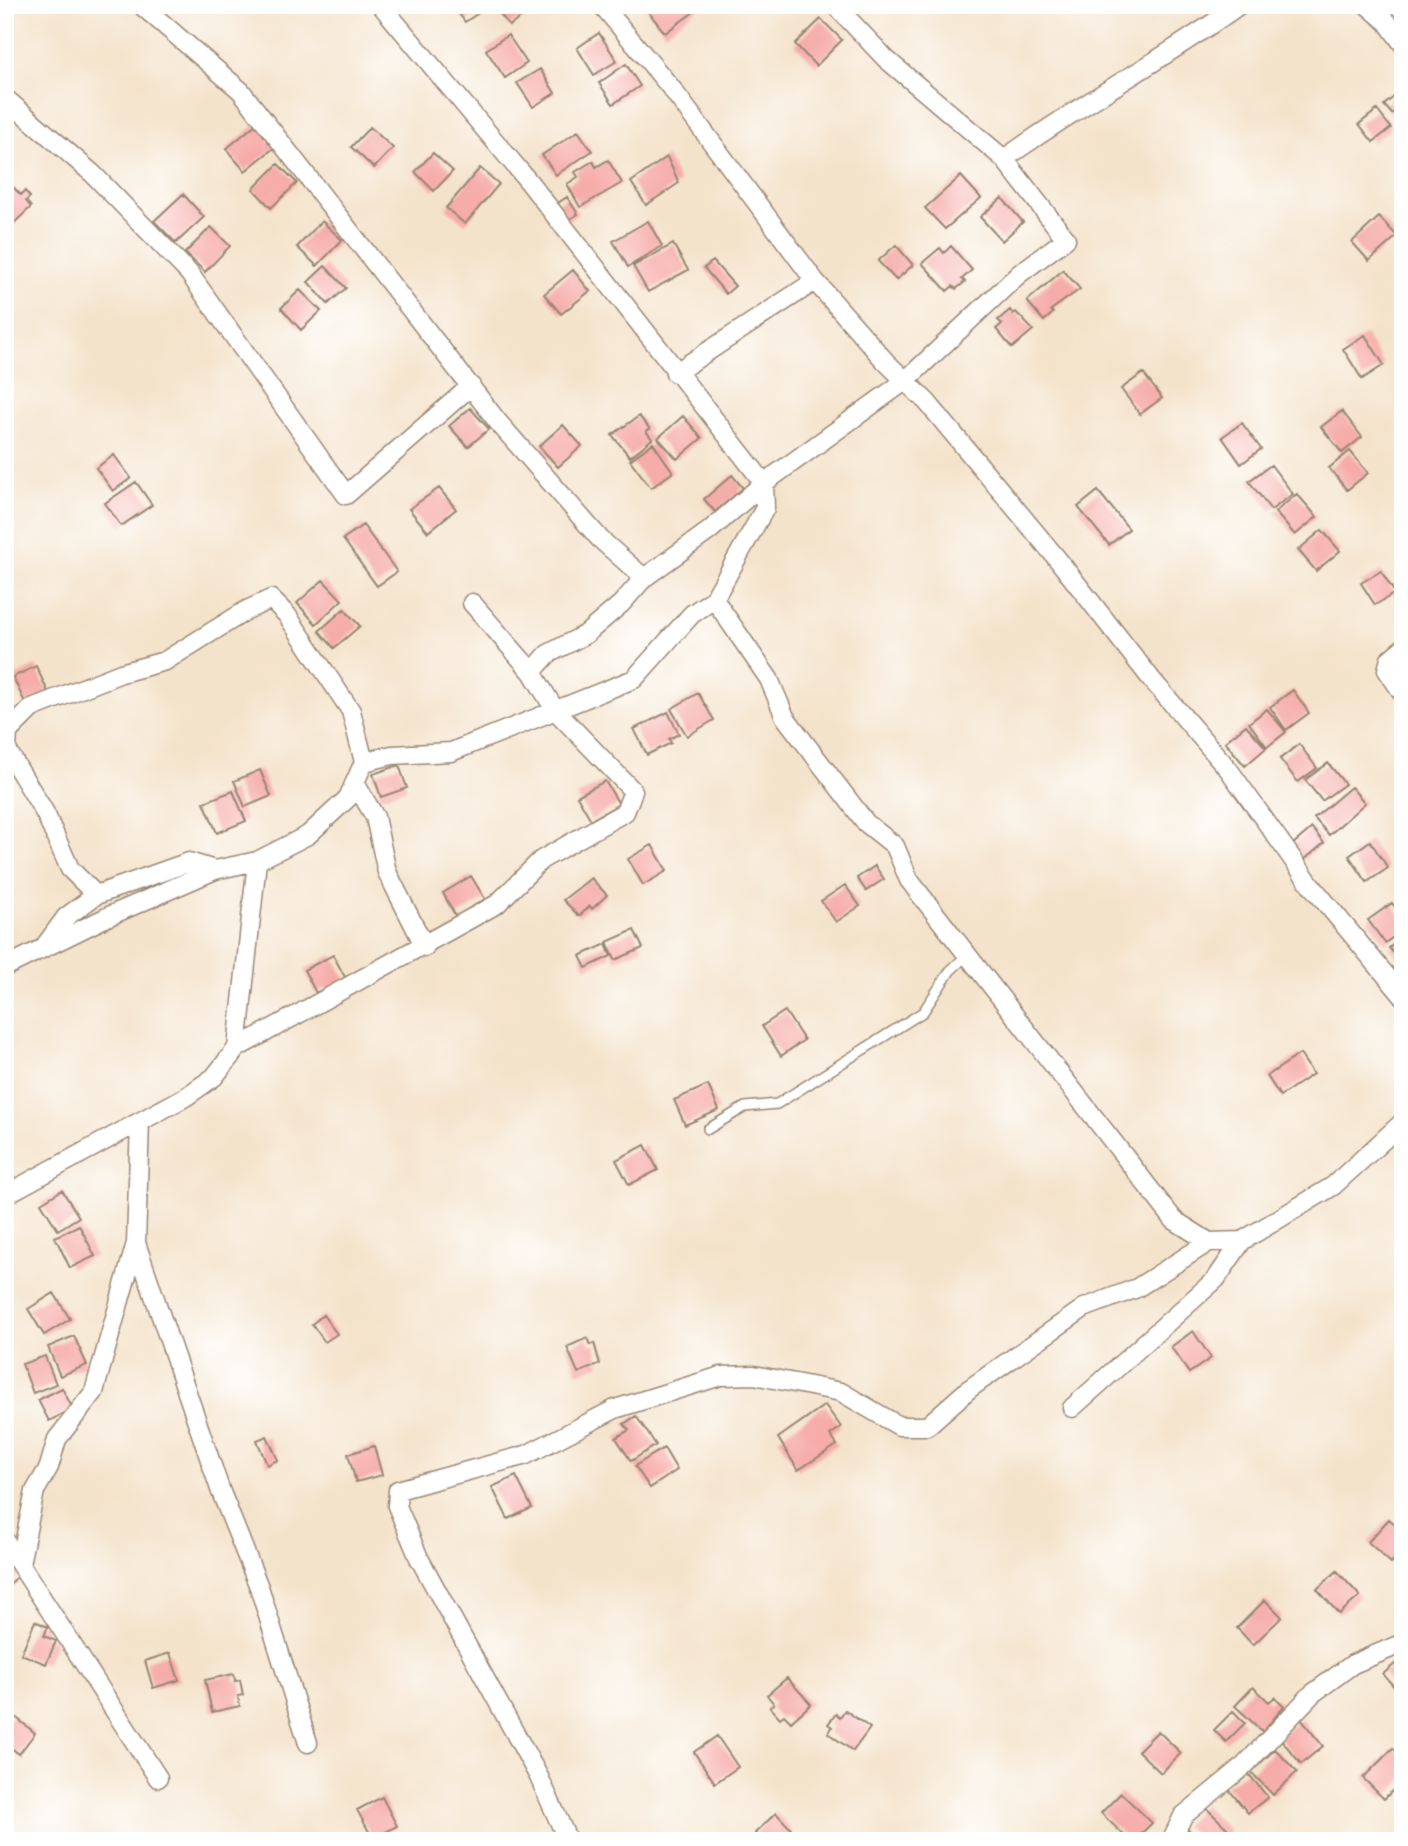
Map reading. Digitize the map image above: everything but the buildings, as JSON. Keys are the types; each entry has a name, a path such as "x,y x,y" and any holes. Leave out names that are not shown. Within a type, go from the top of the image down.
{"street":[{"path":"141,5 241,91 471,386 600,539 644,578"},
{"path":"364,762 392,755 451,752 634,679 692,614 714,599 765,508 764,483 675,373 529,182 381,5"},
{"path":"602,5 672,89 815,281 927,402 1051,551 1152,680 1229,770 1311,885 1403,996"},
{"path":"532,672 548,654 595,626 644,578 709,531 764,483 905,381 1019,274 1066,239 1004,159 886,59 835,5"},
{"path":"1004,159 1051,125 1195,37 1240,5"},
{"path":"1367,5 1387,22 1403,44"},
{"path":"5,98 93,174 189,273 346,495 471,386"},
{"path":"675,373 815,281"},
{"path":"6,966 109,916 215,870 257,861 308,835 348,798 364,762 351,711 287,615 271,599 247,610 165,661 121,673 32,708 8,732 7,750 45,813 70,869 96,895"},
{"path":"714,599 769,679 785,717 852,806 866,823 895,846 909,880 1174,1220 1209,1242"},
{"path":"5,1195 187,1096 214,1077 237,1048 425,947 497,904 541,860 625,812 633,791 555,710 532,672 472,603"},
{"path":"1403,648 1390,659 1387,670 1403,694"},
{"path":"355,783 375,817 387,872 425,947"},
{"path":"237,1048 257,861"},
{"path":"42,950 66,917 96,895 189,862 215,870"},
{"path":"20,1564 35,1492 49,1467 57,1439 94,1392 136,1243 140,1122"},
{"path":"1072,1408 1216,1279 1242,1241 1333,1186 1403,1122"},
{"path":"568,1841 539,1777 419,1558 397,1506 398,1490 526,1455 615,1409 721,1377 754,1375 841,1392 899,1426 927,1426 968,1389 1084,1308 1137,1287 1209,1242 1242,1241"},
{"path":"136,1243 222,1492 259,1587 308,1743"},
{"path":"5,1541 158,1778"},
{"path":"1171,1841 1183,1816 1244,1766 1312,1694 1353,1664 1403,1643"}],"lane":[{"path":"708,1129 745,1107 777,1104 923,1012 950,971 967,955"}]}
